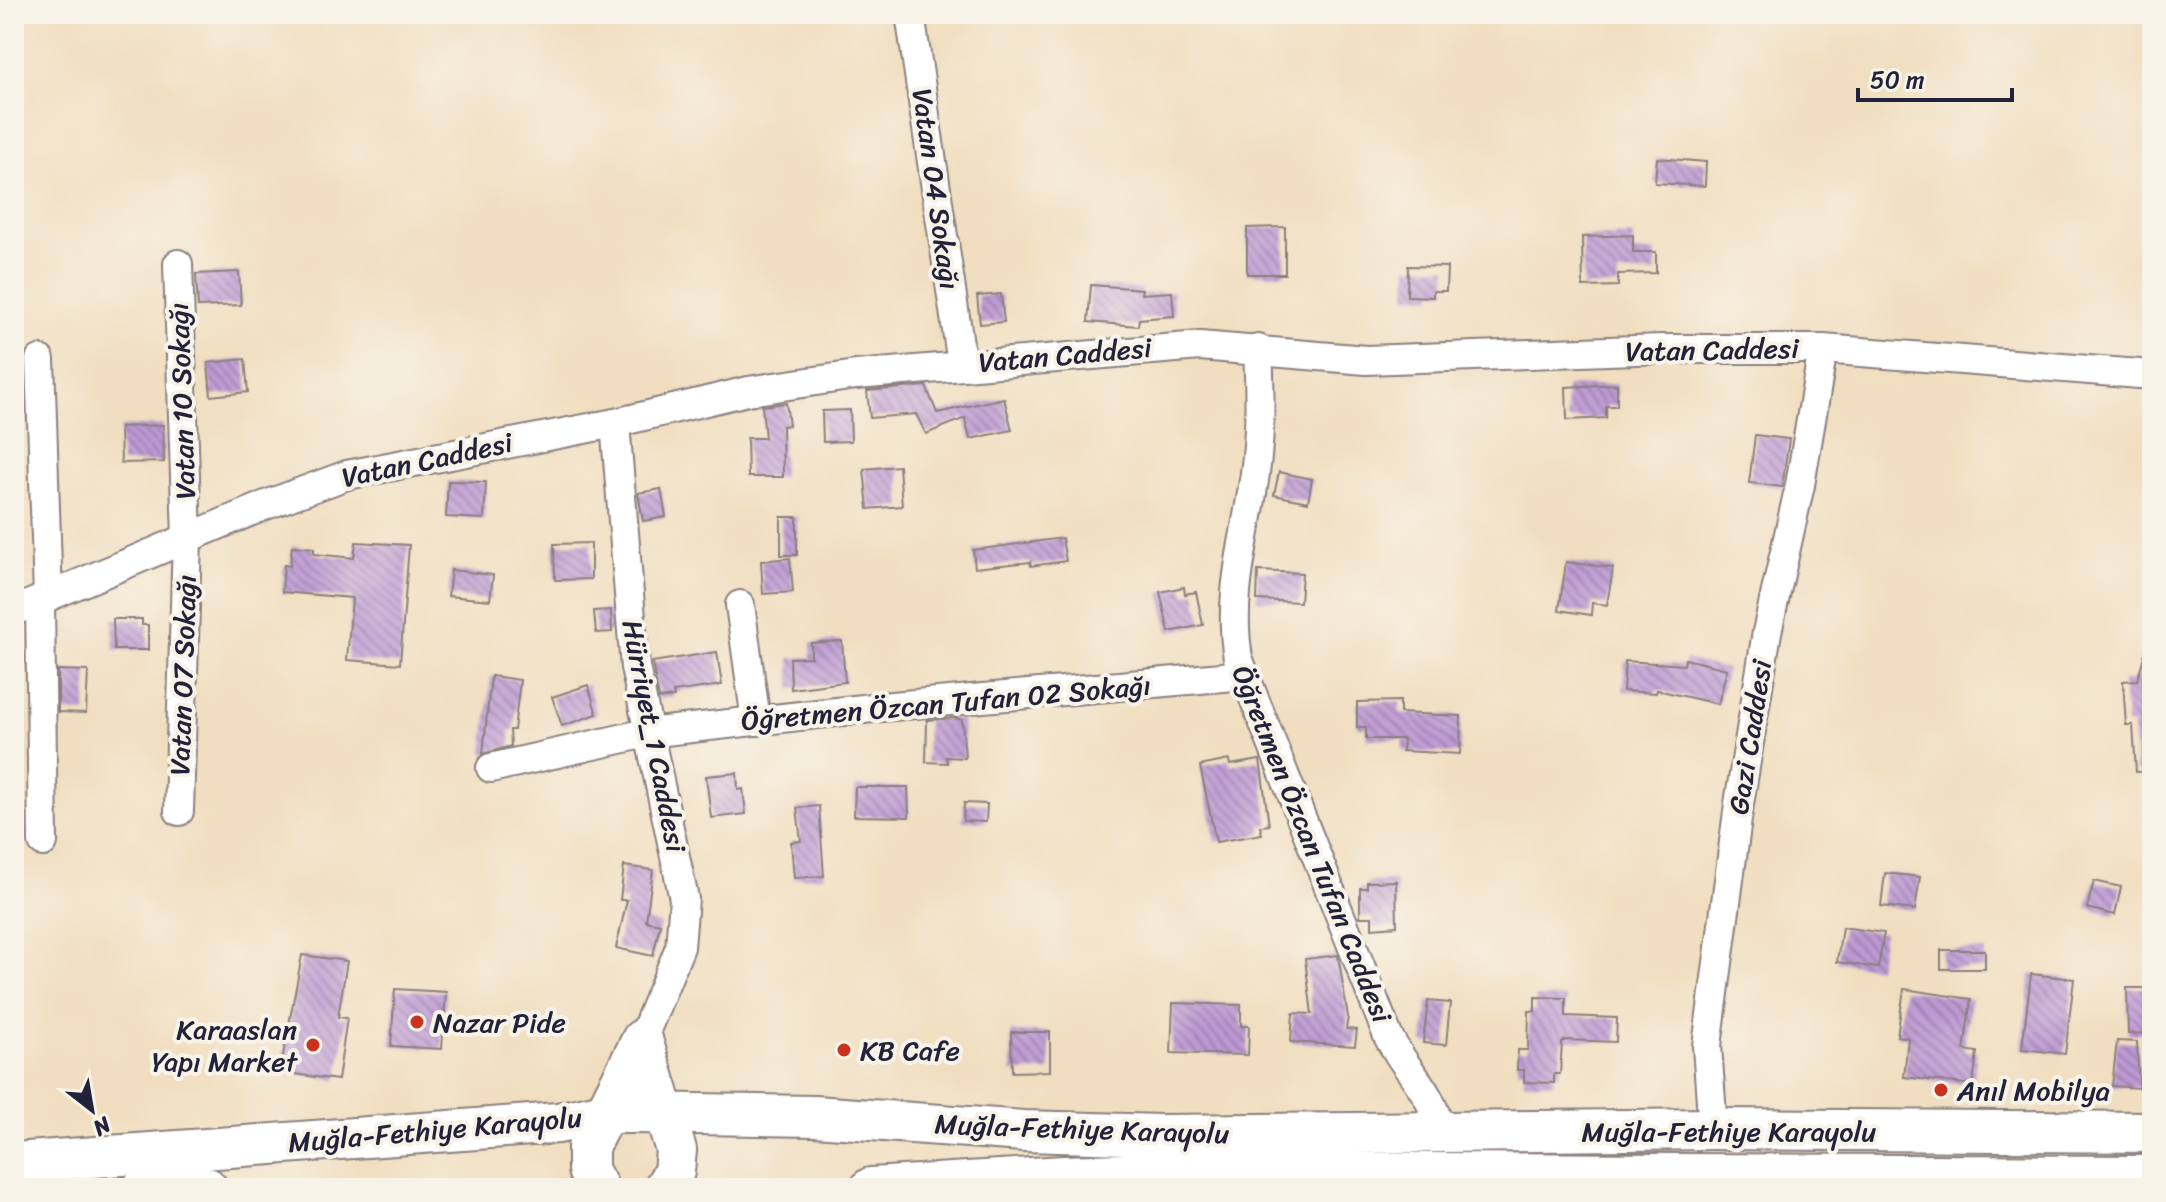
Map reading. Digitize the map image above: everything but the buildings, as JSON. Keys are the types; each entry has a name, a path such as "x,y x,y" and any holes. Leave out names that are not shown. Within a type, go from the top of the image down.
{"highway":[{"path":"594,1184 587,1155 633,1122 642,1040"},
{"path":"633,1122 642,1040"},
{"name":"Muğla-Fethiye Karayolu","path":"14,1163 558,1123 815,1116 1024,1131 1161,1135 1713,1129 2152,1132"},
{"path":"633,1122 676,1158 668,1185"},
{"name":"Muğla-Fethiye Karayolu","path":"871,1188 1064,1176 1185,1180 1752,1183 2152,1176"},
{"path":"143,1188 207,1188"}],"street":[{"name":"Vatan 04 Sokağı","path":"910,14 962,364"},
{"name":"Vatan 10 Sokağı","path":"178,264 187,538"},
{"name":"Vatan Caddesi","path":"14,611 347,475 615,423 748,391 962,364 1161,347 1258,349 1380,360 1662,349 1823,349 2152,375"},
{"name":"Öğretmen Özcan Tufan Caddesi","path":"1258,349 1261,429 1238,561 1233,615 1238,658 1388,1036 1399,1057 1429,1093 1441,1134"},
{"name":"Gazi Caddesi","path":"1713,1129 1707,1046 1735,834 1767,632 1800,485 1823,349"},
{"path":"40,360 44,598 43,842"},
{"name":"Hürriyet_1 Caddesi","path":"615,423 632,638 647,733 674,840 684,899 680,947 642,1040"},
{"name":"Vatan 07 Sokağı","path":"179,811 187,538"},
{"path":"740,605 756,721"},
{"name":"Öğretmen Özcan Tufan 02 Sokağı","path":"491,768 647,733 1245,675"}],"place":[{"name":"Nazar Pide","path":"417,1022"},
{"name":"Karaaslan Yapı Market","path":"313,1045"},
{"name":"KB Cafe","path":"844,1050"},
{"name":"Anıl Mobilya","path":"1941,1090"}]}
